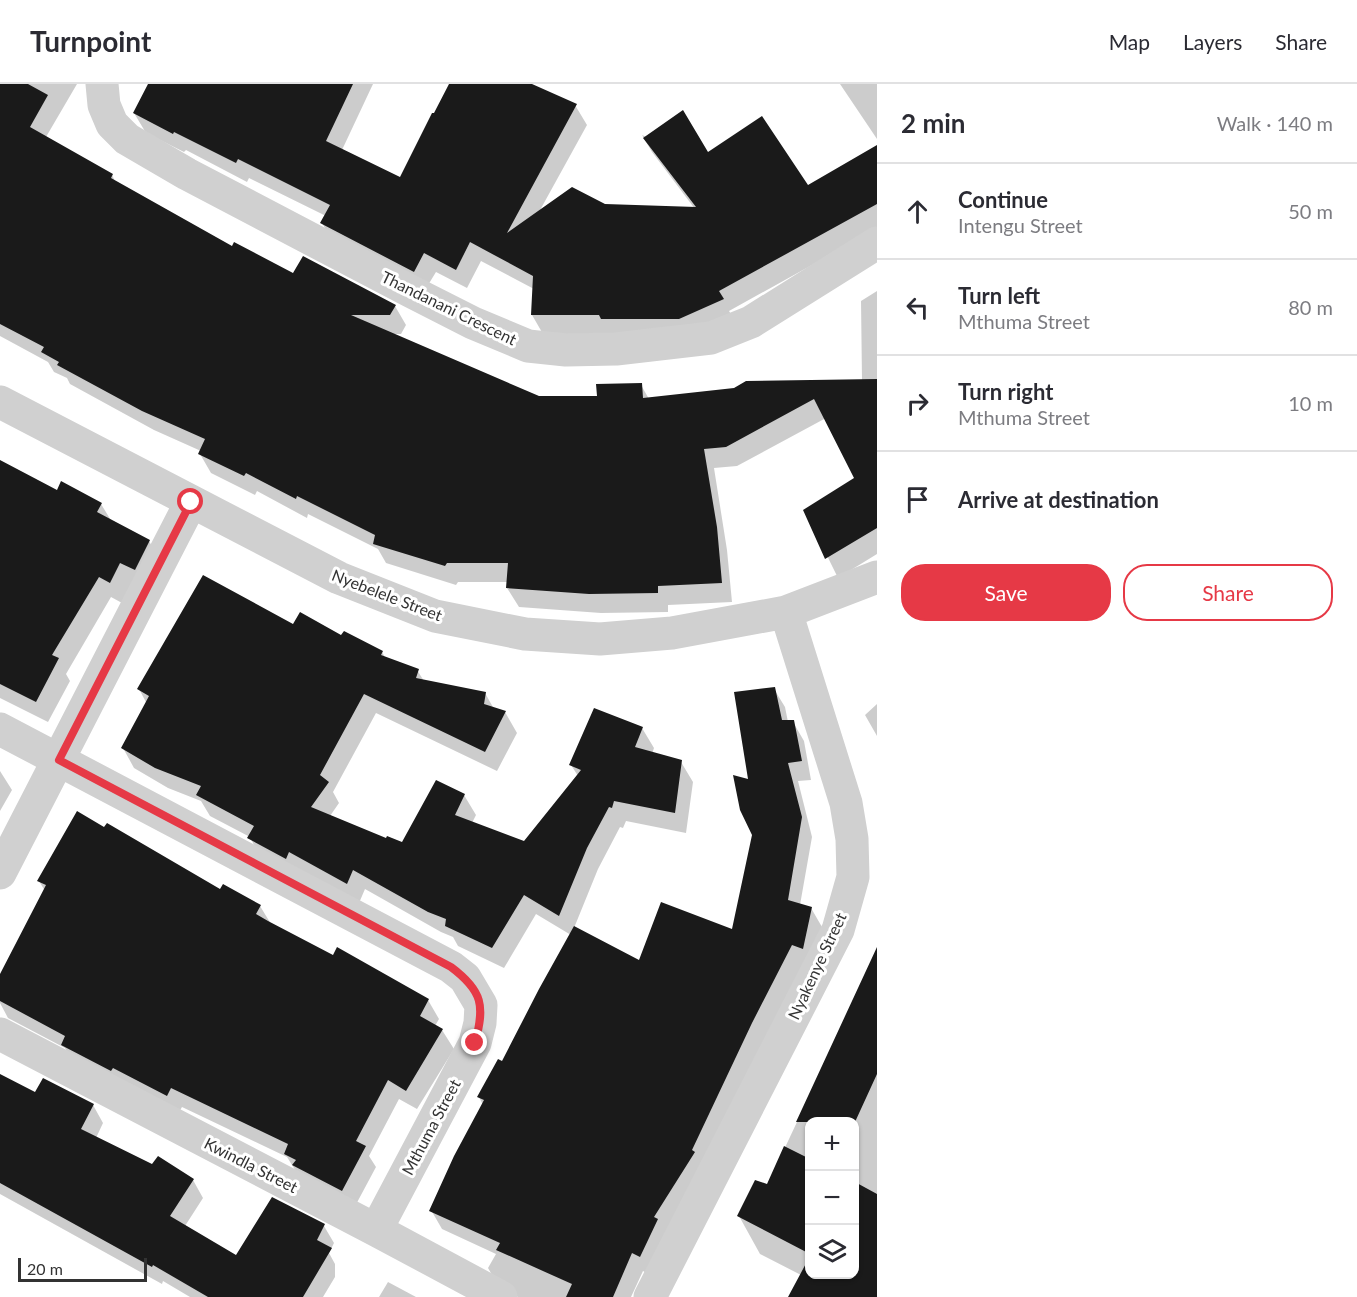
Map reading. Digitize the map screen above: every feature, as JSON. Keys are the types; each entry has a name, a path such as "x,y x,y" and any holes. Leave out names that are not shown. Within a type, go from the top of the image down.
{"street":[{"name":"Thandanani Crescent","path":"102,84 104,105 112,124 127,139 187,174 410,291 473,323 528,346 566,350 616,350 711,338 751,322 877,243"},
{"name":"Nyebelele Street","path":"0,402 350,583 435,616 525,634 600,639 672,633 786,612 877,577"},
{"path":"0,873 191,502"},
{"name":"Nyakenye Street","path":"650,1297 838,930 865,883 852,839 846,803 786,612"},
{"name":"Mthuma Street","path":"0,729 442,962 465,978 482,1005 475,1043 376,1230"},
{"name":"Kwindla Street","path":"0,1034 501,1297"}],"building":[{"path":"0,84 28,84 48,95 30,127 113,174 111,178 232,246 234,242 293,273 303,256 396,305 390,315 351,315 539,396 597,396 596,384 642,383 643,398 734,388 746,381 877,379 877,528 825,559 803,510 854,478 814,399 726,447 704,449 717,527 722,583 658,586 658,593 589,594 506,588 508,563 447,563 445,566 373,544 375,535 297,496 296,499 246,473 244,476 198,454 205,439 142,411 57,365 59,362 41,352 44,347 0,324"},
{"path":"148,84 353,84 326,141 400,177 449,84 532,84 577,104 507,233 572,187 605,204 696,207 643,138 683,110 708,152 762,116 808,185 877,145 877,204 719,291 724,299 679,319 601,319 599,315 531,315 533,276 470,242 456,270 424,253 414,272 320,223 330,205 238,159 236,163 133,113"},
{"path":"0,460 57,490 61,481 102,503 97,512 150,540 135,570 120,563 110,583 99,577 52,655 59,658 36,702 0,684"},
{"path":"203,575 293,624 300,612 341,635 344,631 383,651 381,655 419,669 416,678 486,692 484,704 506,711 485,752 364,694 320,775 329,782 311,807 386,838 387,836 402,842 436,780 465,794 455,815 524,841 581,770 569,765 594,708 643,727 635,747 682,760 675,813 614,801 587,848 559,916 524,895 492,948 445,926 446,919 428,912 353,870 347,884 289,852 286,859 247,838 254,826 196,795 201,786 155,768 121,748 149,696 137,689"},
{"path":"775,687 782,720 794,720 802,761 788,763 802,817 788,900 812,907 803,949 792,945 692,1150 695,1152 654,1217 658,1219 640,1257 632,1253 613,1297 566,1297 572,1284 496,1250 500,1243 429,1211 454,1156 484,1100 477,1097 498,1059 502,1061 574,926 639,960 661,902 732,929 752,835 740,810 733,775 748,779 734,692"},
{"path":"77,811 104,827 107,823 220,889 223,884 261,905 256,914 268,921 333,955 337,947 429,999 420,1016 443,1029 406,1091 388,1080 356,1141 366,1146 342,1191 292,1165 296,1160 284,1154 288,1144 171,1088 167,1096 113,1068 111,1071 61,1045 65,1036 0,1001 0,974 46,885 37,881"},
{"path":"877,947 877,1074 857,1117 805,1117 805,1122 796,1122"},
{"path":"0,1074 35,1092 43,1078 94,1104 81,1129 152,1164 158,1156 194,1179 170,1216 236,1255 272,1197 325,1224 317,1240 332,1248 303,1297 208,1297 0,1183"},
{"path":"784,1146 805,1156 805,1251 737,1216 755,1180 767,1184"},
{"path":"859,1184 877,1194 877,1297 788,1297 805,1265 805,1279 859,1279"}],"route":[{"path":"191,502 59,760 451,967 465,978 482,1005 475,1043"}]}
